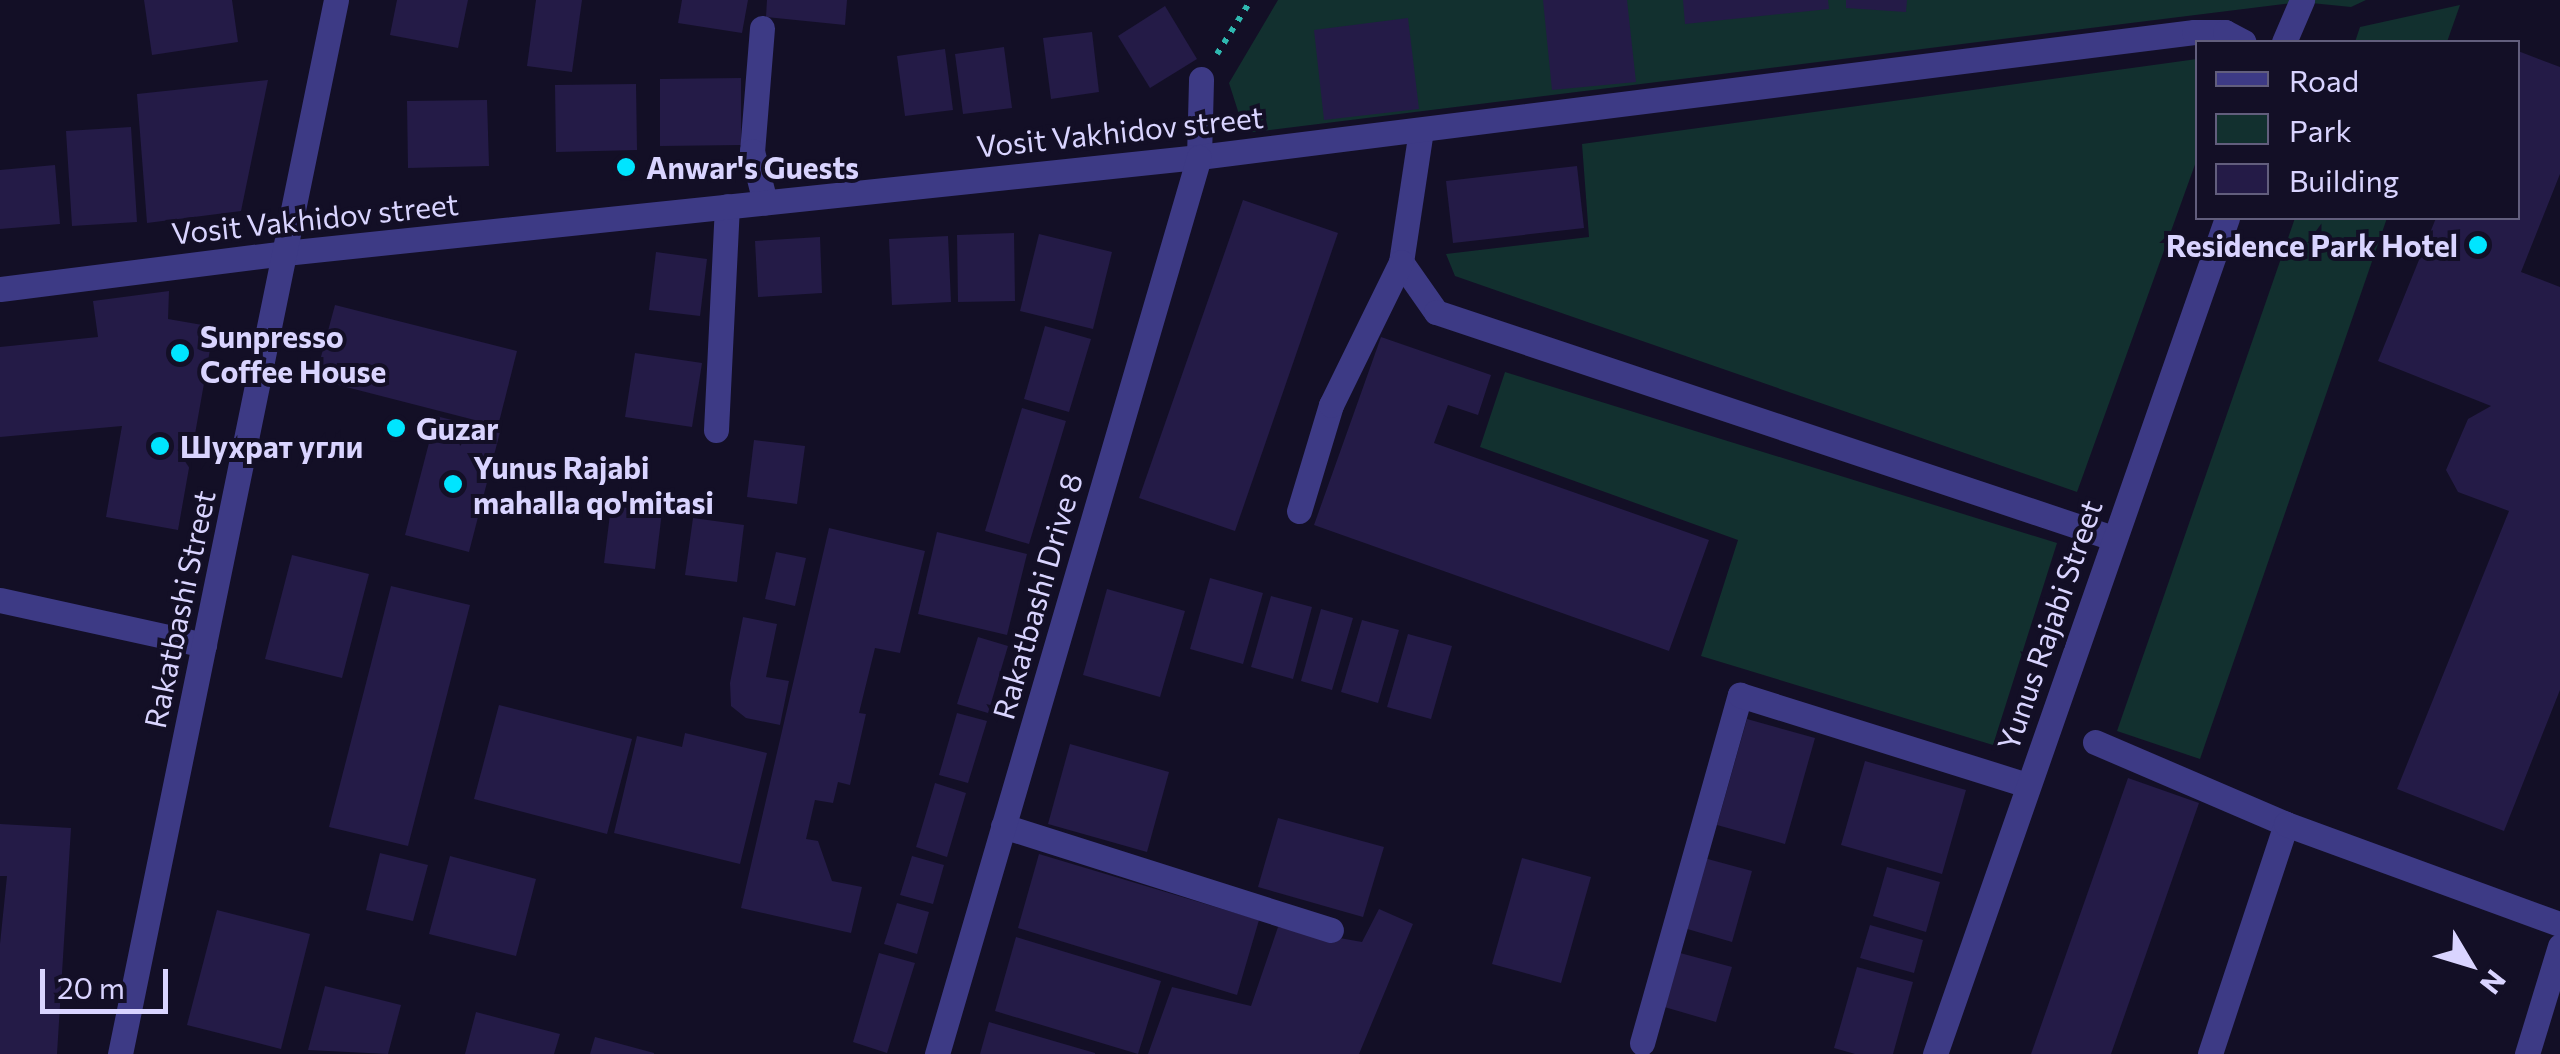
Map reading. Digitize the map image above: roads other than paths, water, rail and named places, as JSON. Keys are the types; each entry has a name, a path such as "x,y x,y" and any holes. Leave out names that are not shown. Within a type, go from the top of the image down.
{"street":[{"name":"Rakatbashi Street","path":"122,1054 336,0"},
{"path":"2285,40 2302,0"},
{"path":"762,28 752,151 765,202"},
{"name":"Vosit Vakhidov street","path":"0,289 285,253 1199,156 2194,32 2225,32 2240,40"},
{"name":"Rakatbashi Drive 8","path":"937,1054 1199,156 1201,79"},
{"path":"1299,512 1332,406 1401,262 1420,130"},
{"path":"716,430 727,206"},
{"name":"Yunus Rajabi Street","path":"1936,1054 2226,220"},
{"path":"1401,262 1436,312 2113,538"},
{"path":"0,600 204,645"},
{"path":"1642,1043 1740,695 2028,785"},
{"path":"2094,742 2286,824 2560,924"},
{"path":"2210,1054 2286,824"},
{"path":"1004,826 1332,930"},
{"path":"2527,1054 2560,946"}],"place":[{"name":"Anwar's Guests","path":"626,167"},
{"name":"Residence Park Hotel","path":"2478,245"},
{"name":"Sunpresso Coffee House","path":"180,353"},
{"name":"Guzar","path":"396,428"},
{"name":"Шухрат угли","path":"160,446"},
{"name":"Yunus Rajabi mahalla qo'mitasi","path":"453,484"}]}
